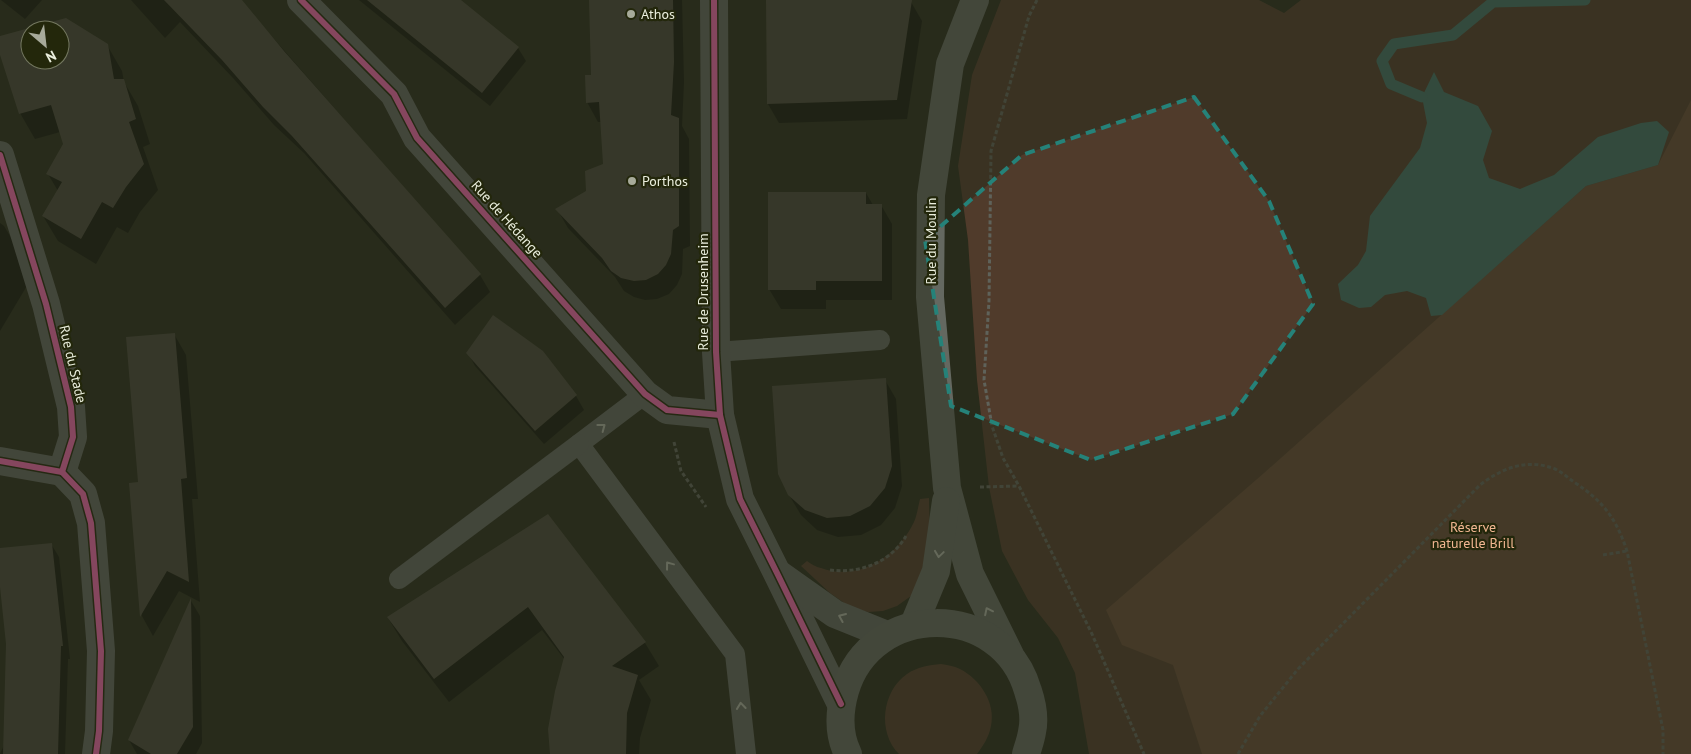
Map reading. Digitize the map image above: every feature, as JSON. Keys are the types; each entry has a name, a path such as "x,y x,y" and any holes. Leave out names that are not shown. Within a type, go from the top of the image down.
{"main road":[{"name":"Rue du Moulin","path":"947,488 930,297 931,195 950,64 975,0"},
{"path":"914,624 936,571 947,488"},
{"path":"947,488 970,574 1010,654 1025,678 1032,703 1029,742 1046,754"},
{"path":"845,752 840,726 841,704 849,677 865,654 887,635 914,624 941,622 966,626 990,637 1010,654"}],"street":[{"name":"Rue de Hédange","path":"301,0 394,94 417,138 645,394 666,410"},
{"name":"Rue de Drusenheim","path":"714,0 716,352 720,416 740,499 841,704"},
{"name":"Rue du Stade","path":"0,155 46,304 71,407 72,437 62,472"},
{"path":"666,410 720,416"},
{"path":"0,461 62,472 83,494 91,523 100,651 99,731 96,754"},
{"path":"777,573 835,614 887,635"}],"lane":[{"path":"716,352 880,340"},
{"path":"399,579 645,394"},
{"path":"579,444 735,654 746,754"}],"path":[{"path":"1037,0 1029,16 991,151 989,301 984,380 992,426 1003,458 1019,486 1092,634 1144,754"},
{"path":"666,410 681,471 710,512"},
{"path":"1238,754 1260,716 1298,669 1480,485 1493,475 1508,468 1524,464 1540,465 1556,470 1590,493 1614,519 1622,534 1628,551 1663,730 1663,754"},
{"path":"947,488 1019,486"},
{"path":"822,569 842,571 865,568 884,560 907,535"},
{"path":"1603,555 1628,551"}],"highlighted area":[{"path":"1194,97 1269,201 1313,304 1233,414 1091,460 951,406 925,240 1022,155"}],"green space":[{"name":"Réserve naturelle Brill","path":"1001,0 1259,0 1284,13 1301,0 1691,0 1691,754 1089,754 1075,673 1058,638 1028,600 1002,551 989,487 977,380 968,240 958,166 972,75"},
{"name":"Réserve naturelle Brill","path":"1691,100 1691,754 1202,754 1173,665 1122,645 1106,610 1264,473 1586,186 1658,165"},
{"path":"929,498 930,545 927,566 911,596 897,606 883,611 868,612 850,607 830,593 801,566 807,561 821,568 849,572 863,569 876,563 898,546 907,534 915,519 920,499"},
{"path":"941,664 955,667 967,673 980,685 989,700 992,717 991,726 984,745 977,754 899,754 887,735 885,724 885,712 892,691 907,674 923,667"}],"water":[{"path":"1434,72 1444,92 1478,106 1492,131 1483,160 1489,178 1520,189 1554,175 1598,137 1641,123 1657,121 1669,132 1658,165 1586,186 1442,315 1431,316 1426,298 1407,291 1385,295 1371,307 1359,308 1341,300 1338,284 1358,265 1366,251 1370,216 1420,148 1427,123 1422,97"}],"building":[{"path":"164,0 242,0 284,51 481,274 445,308 292,136"},
{"path":"367,0 461,0 519,47 482,93"},
{"name":"Porthos","path":"589,0 673,0 674,62 671,115 679,118 679,226 673,230 671,254 666,265 658,274 646,280 634,281 621,278 611,271 602,258 555,209 586,191 585,171 603,164 599,102 586,103 585,75 591,75"},
{"path":"766,0 912,0 897,100 767,104"},
{"path":"70,20 108,44 114,79 124,79 136,119 129,122 144,164 113,208 102,202 81,239 42,216 62,182 46,174 63,144 51,105 19,114 0,55 0,36 20,31 20,70 70,70"},
{"path":"768,192 866,192 866,204 882,204 882,281 816,281 816,290 768,290"},
{"path":"493,315 543,351 577,395 535,431 466,353"},
{"path":"175,333 187,478 181,479 189,582 167,571 140,617 129,483 138,482 126,337"},
{"path":"886,378 892,466 885,488 870,506 850,516 827,518 805,510 788,495 778,474 772,386"},
{"path":"548,514 646,642 612,666 638,675 627,713 626,754 550,754 548,729 564,657 528,607 434,679 387,617"},
{"path":"52,543 63,646 61,646 58,754 3,754 6,644 0,587 0,548"},
{"path":"191,598 193,727 177,754 151,754 128,740"}],"waterway":[{"path":"1422,97 1391,84 1382,61 1394,44 1453,35 1493,2 1585,0"}],"cycle path":[{"path":"301,0 394,94 417,138 645,394 667,410 720,415"},
{"path":"714,0 716,352 720,415 740,499 841,704"},
{"path":"0,155 46,304 71,407 73,437 62,472"},
{"path":"0,461 62,472"},
{"path":"62,472 83,494 91,523 101,651 99,731 96,754"}],"place":[{"name":"Athos","path":"631,14"},
{"name":"Porthos","path":"632,181"}]}
